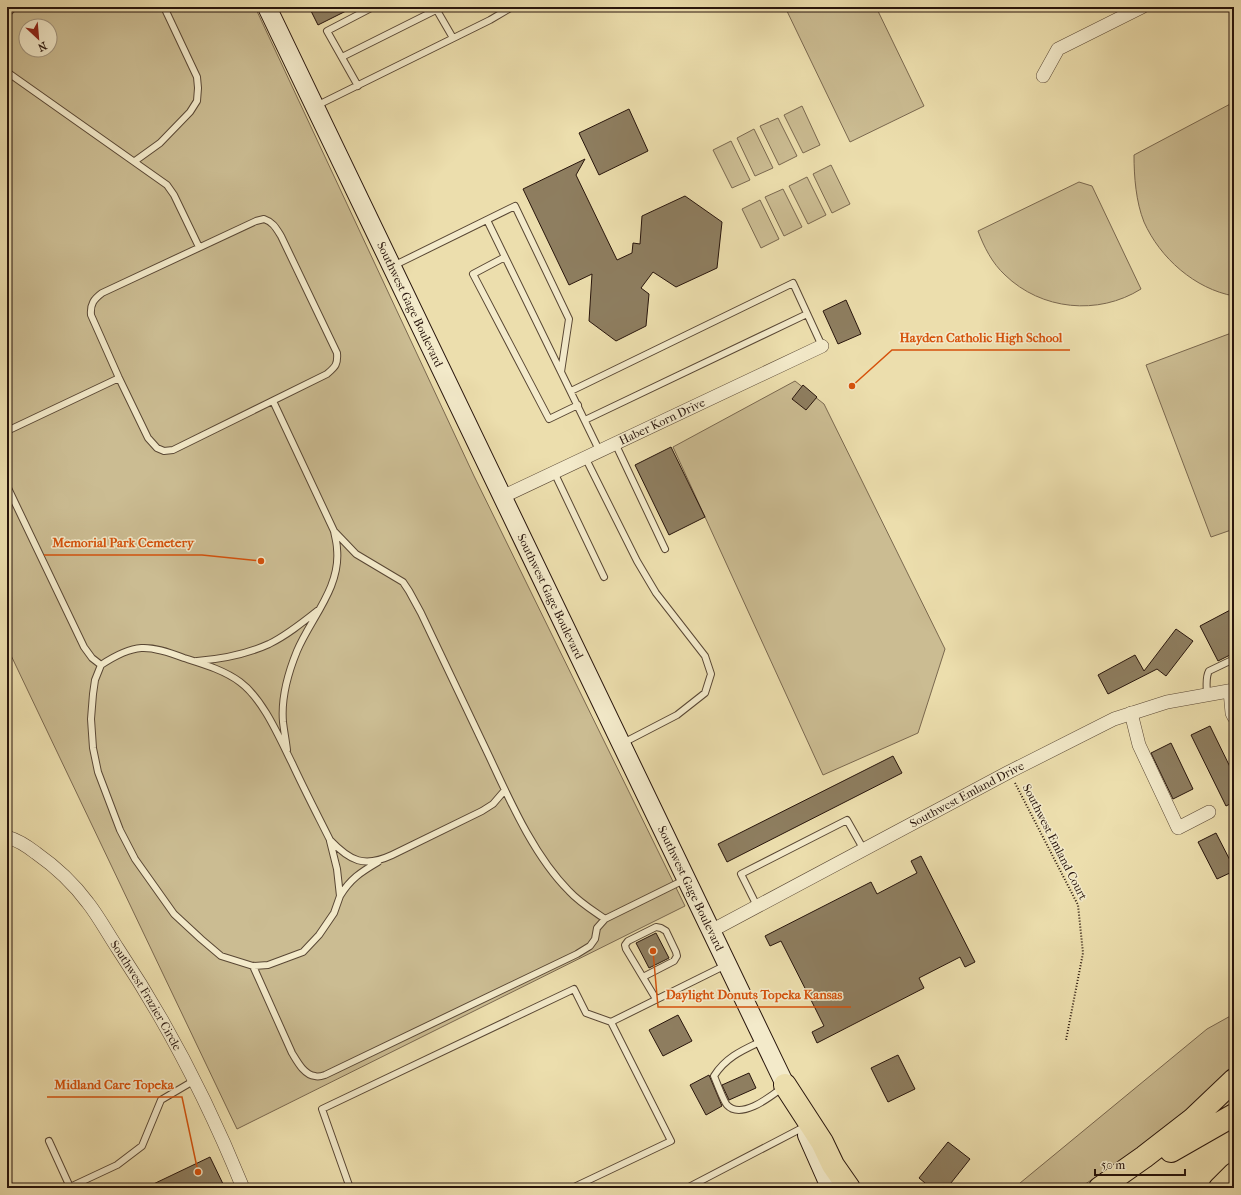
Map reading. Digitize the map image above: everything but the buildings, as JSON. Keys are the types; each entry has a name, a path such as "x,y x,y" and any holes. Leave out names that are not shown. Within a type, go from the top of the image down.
{"highway":[{"path":"1101,1188 1193,1120 1234,1080"},
{"path":"785,1085 822,1142 833,1165 837,1188"},
{"path":"1101,1188 1145,1166 1234,1115"},
{"path":"1220,1188 1234,1174"}],"main road":[{"name":"Southwest Gage Boulevard","path":"267,7 804,1126 837,1188"}],"street":[{"path":"1043,76 1058,49 1142,7"},
{"name":"Haber Korn Drive","path":"502,497 822,346"},
{"path":"1232,691 1232,713 1234,717"},
{"name":"Southwest Emland Drive","path":"711,930 1009,772 1114,719 1167,702 1232,691"},
{"path":"1131,713 1139,745 1178,828 1209,812"},
{"name":"Southwest Frazier Circle","path":"7,837 14,839 28,847 55,867 89,904 141,984 173,1038 195,1080 228,1150 243,1188"}],"lane":[{"path":"7,14 14,7"},
{"path":"135,161 160,143 190,112 197,101 197,77 164,7"},
{"path":"358,86 327,31 374,7"},
{"path":"315,107 490,20 512,7"},
{"path":"342,58 436,8 453,38"},
{"path":"7,72 167,184 174,195 199,247"},
{"path":"392,267 515,206 569,318 562,372"},
{"path":"264,219 270,221 281,236 337,353 338,361 335,367 327,374 173,450 164,451 157,448 148,438 119,378 91,315 90,307 96,297 256,220 264,219"},
{"path":"487,220 599,450"},
{"path":"505,257 474,274 549,419 578,405"},
{"path":"571,391 793,283 822,346"},
{"path":"585,420 808,314"},
{"path":"7,431 119,378"},
{"path":"273,401 334,531 337,549 337,568 332,583 297,650 284,699 283,722 288,755"},
{"path":"615,443 665,550"},
{"path":"585,457 637,561 656,593 705,656 711,674 705,693 677,716 621,744"},
{"path":"554,472 604,577"},
{"path":"7,486 84,647 92,658 102,665"},
{"path":"334,531 356,554 403,582 421,613 505,790 532,842 548,866 568,891 585,906 605,919"},
{"path":"194,661 220,659 247,652 269,644 292,630 319,610"},
{"path":"340,896 337,869 330,840 288,755 255,696 240,682 220,671 163,650 147,648 131,650 115,656 102,665 95,680 93,694 91,719 93,748 98,772 120,830 135,859 174,914 221,956 253,966 268,965 303,952 320,934 334,913 340,896 346,886 363,870 482,811 493,804 505,790"},
{"path":"1207,695 1207,674 1234,659"},
{"path":"757,906 741,874 847,820 864,850"},
{"path":"330,840 341,852 353,859 368,862 381,860"},
{"path":"253,966 292,1053 298,1063 305,1071 314,1076 325,1075 577,954 590,946 595,939 598,928 605,919 686,879"},
{"path":"643,977 674,961 677,956 666,931 661,928 656,927 625,944 626,949 656,999"},
{"path":"611,1022 727,964"},
{"path":"350,1188 322,1109 574,989 586,1013 611,1022 671,1141 572,1188"},
{"path":"764,1040 732,1056 720,1067 714,1076 727,1105 737,1110 748,1109 772,1096 785,1085"},
{"path":"49,1142 70,1187 117,1165 142,1146 161,1100 195,1080"},
{"path":"687,1188 804,1126"}],"path":[{"name":"Southwest Emland Court","path":"1009,772 1078,905 1083,953 1066,1040"}],"shaded area":[{"path":"7,7 255,7 474,476 685,906 237,1129 7,647"},
{"path":"785,7 876,7 924,106 850,142"},
{"path":"1234,102 1234,296 1206,287 1193,279 1180,270 1159,248 1141,214 1137,198 1134,155"},
{"path":"802,106 820,145 803,153 784,115"},
{"path":"778,118 797,156 779,165 760,126"},
{"path":"754,129 773,168 755,176 737,138"},
{"path":"731,141 750,180 732,188 713,150"},
{"path":"831,165 850,204 832,213 813,174"},
{"path":"807,177 826,215 808,224 789,186"},
{"path":"1079,182 1092,186 1141,289 1124,298 1089,306 1053,302 1035,296 1019,287 1000,270 989,254 978,231"},
{"path":"783,189 802,227 784,236 765,197"},
{"path":"760,200 779,239 761,248 742,209"},
{"path":"1234,332 1234,529 1211,537 1146,365"},
{"path":"795,381 824,404 945,649 918,733 823,775 673,447"},
{"path":"1234,1014 1234,1064 1190,1111 1135,1152 1079,1188 1014,1188 1207,1029"}],"place":[{"name":"Hayden Catholic High School","path":"852,386"},
{"name":"Memorial Park Cemetery","path":"261,561"},
{"name":"Daylight Donuts Topeka Kansas","path":"653,951"},
{"name":"Midland Care Topeka","path":"198,1172"}]}
